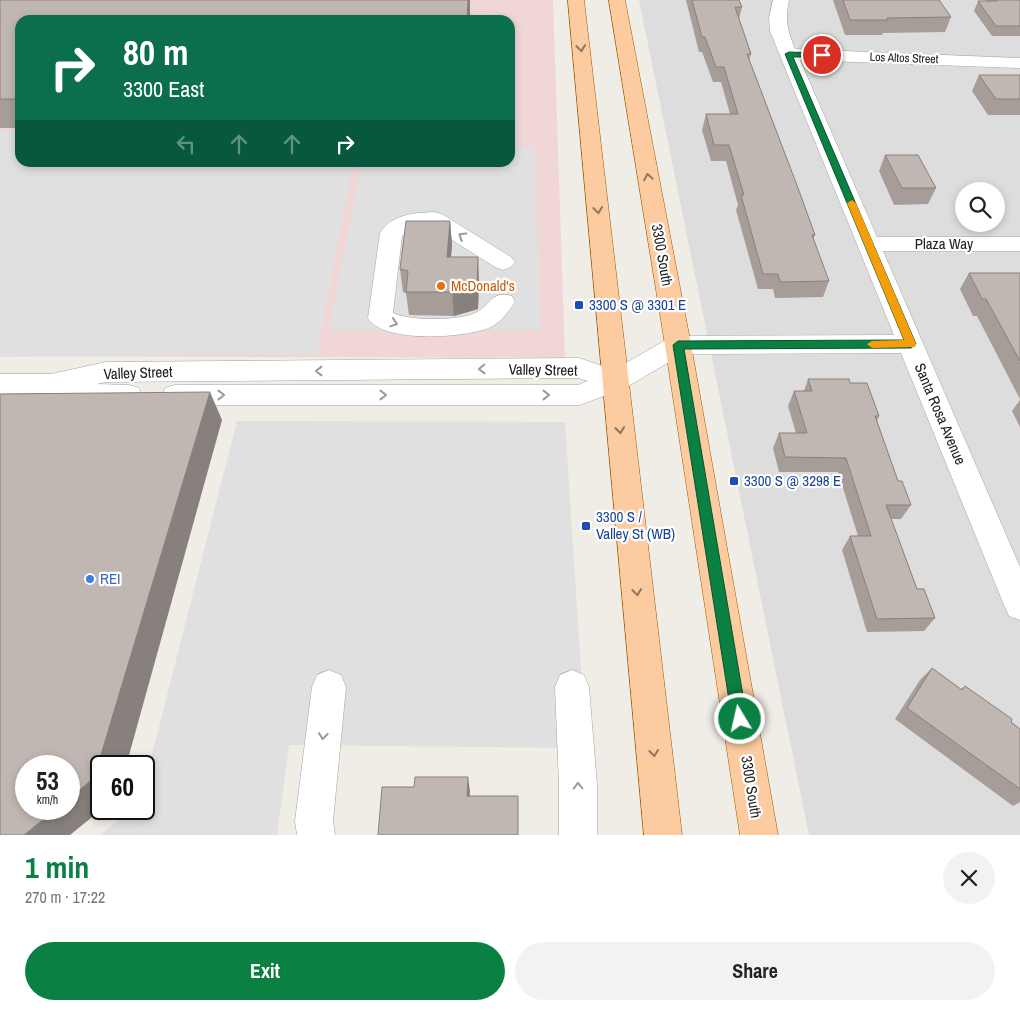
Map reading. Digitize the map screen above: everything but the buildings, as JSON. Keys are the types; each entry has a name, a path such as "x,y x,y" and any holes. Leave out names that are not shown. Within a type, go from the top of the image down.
{"main road":[{"path":"576,0 663,835"},
{"name":"3300 South","path":"618,0 678,345 759,835"}],"street":[{"name":"Santa Rosa Avenue","path":"781,0 777,25 1020,605"},
{"name":"Los Altos Street","path":"789,54 1020,63"},
{"path":"503,262 434,219 410,220 391,233 380,318 400,326 453,327 484,320 503,302"},
{"name":"Plaza Way","path":"869,244 1020,244"},
{"path":"678,345 911,344"},
{"name":"Valley Street","path":"0,384 51,384 102,395 580,395 616,381 678,345"},
{"path":"316,835 314,821 329,687"},
{"path":"572,687 578,785 578,835"}],"shaded area":[{"path":"0,0 553,0 565,358 0,356"},
{"path":"639,0 1020,0 1020,835 809,835"},
{"path":"0,131 15,131 15,167 352,167 317,354 0,357"},
{"path":"515,147 534,147 541,330 329,330 361,167 515,167"},
{"path":"237,421 565,422 586,748 289,745 277,835 100,835 119,820 155,820 155,755 152,755"}],"slow traffic":[{"path":"852,203 911,344 872,344"}],"place":[{"name":"McDonald's","path":"441,286"},
{"name":"3300 S @ 3301 E","path":"579,305"},
{"name":"3300 S @ 3298 E","path":"734,481"},
{"name":"3300 S / Valley St (WB)","path":"586,526"},
{"name":"REI","path":"90,579"}],"route":[{"path":"740,719 678,345 911,344 789,54 822,55"}]}
